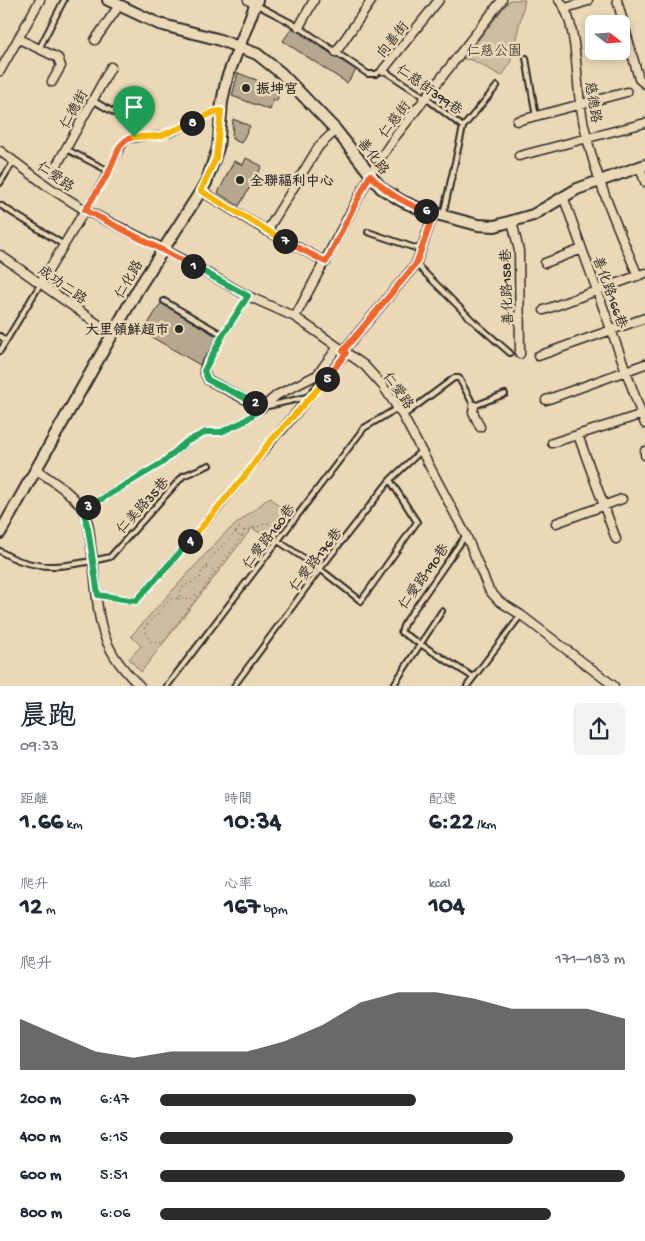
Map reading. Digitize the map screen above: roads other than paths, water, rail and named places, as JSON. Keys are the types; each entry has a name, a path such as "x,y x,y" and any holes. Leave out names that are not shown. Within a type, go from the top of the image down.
{"street":[{"path":"0,71 40,0"},
{"name":"善化路","path":"108,0 118,7 159,24 239,46 272,65 336,130 368,168 370,175 381,188 402,201 438,215 485,226 512,221 541,211 563,196 642,166"},
{"path":"299,27 314,0"},
{"path":"336,52 372,0"},
{"name":"向善街","path":"383,70 439,0"},
{"path":"489,0 499,3"},
{"name":"慈德路","path":"559,0 566,8 570,24 580,104 587,140 599,181 641,275"},
{"path":"616,0 639,79 645,84"},
{"name":"仁化路","path":"0,533 162,248 201,191 216,158 227,78 253,1"},
{"path":"566,8 588,1"},
{"name":"仁慈街","path":"295,317 326,262 370,175 395,136 499,3"},
{"path":"95,40 118,7"},
{"path":"19,39 61,61 61,66 52,82"},
{"name":"仁德街","path":"58,163 111,67"},
{"path":"517,121 627,92"},
{"path":"519,156 587,140 645,123"},
{"path":"268,232 319,146 336,130"},
{"name":"仁愛路","path":"0,150 85,210 162,248 248,296 295,317 364,365 403,416 466,535 489,590 499,601 521,615 614,686"},
{"path":"642,166 645,182"},
{"path":"201,191 268,232 326,262"},
{"name":"善化路166巷","path":"563,196 643,414 645,424"},
{"path":"41,283 85,210"},
{"path":"206,363 204,371 208,380 262,408 277,395 317,376 342,351 416,264 438,215"},
{"name":"善化路158巷","path":"512,221 519,251 520,354"},
{"path":"545,263 582,249"},
{"name":"成功二路","path":"0,254 112,334"},
{"path":"544,310 641,275"},
{"path":"538,356 645,318"},
{"path":"281,431 312,395 342,351"},
{"path":"546,400 645,364"},
{"path":"474,406 472,412 480,427"},
{"path":"552,444 643,414"},
{"path":"578,434 616,538"},
{"path":"37,470 83,510 94,561 98,612 104,640 115,658 140,686"},
{"path":"556,522 622,499"}],"lane":[{"path":"39,50 64,0"},
{"path":"253,1 299,27 368,74 376,74 383,70"},
{"path":"526,58 536,117"},
{"name":"仁慈街399巷","path":"383,70 426,98 463,126"},
{"name":"仁慈街399巷","path":"438,215 463,126 497,86"},
{"path":"92,100 122,117"},
{"path":"85,210 109,171 120,146 126,140 134,137 160,136 172,133 214,112 221,111"},
{"path":"66,148 109,171"},
{"path":"0,182 14,161"},
{"path":"0,204 64,245"},
{"path":"368,232 421,250"},
{"path":"416,264 510,353"},
{"path":"0,351 41,283"},
{"path":"206,363 248,296"},
{"path":"164,301 223,335"},
{"path":"0,336 6,341"},
{"path":"403,416 454,378 459,378 462,382 474,406 505,394"},
{"path":"83,510 162,463 186,442 206,432 221,432 255,415 262,408 312,395"},
{"name":"仁愛路160巷","path":"167,686 364,428 396,409"},
{"path":"98,595 136,601 220,507 281,431"},
{"name":"仁愛路176巷","path":"234,686 320,569 390,480 421,451"},
{"name":"仁美路35巷","path":"94,561 110,557 183,476 209,465"},
{"path":"278,541 320,569 361,601 417,522 390,480"},
{"name":"仁愛路190巷","path":"421,643 401,632 404,624 466,535"},
{"path":"0,551 14,560 36,566 94,561"},
{"path":"396,685 442,611"},
{"path":"467,686 521,615"},
{"path":"421,643 473,677"}],"place":[{"name":"振坤宮","path":"246,88"},
{"name":"全聯福利中心","path":"240,180"},
{"name":"大里領鮮超市","path":"179,329"}],"park label":[{"name":"仁慈公園","path":"494,50"}]}
